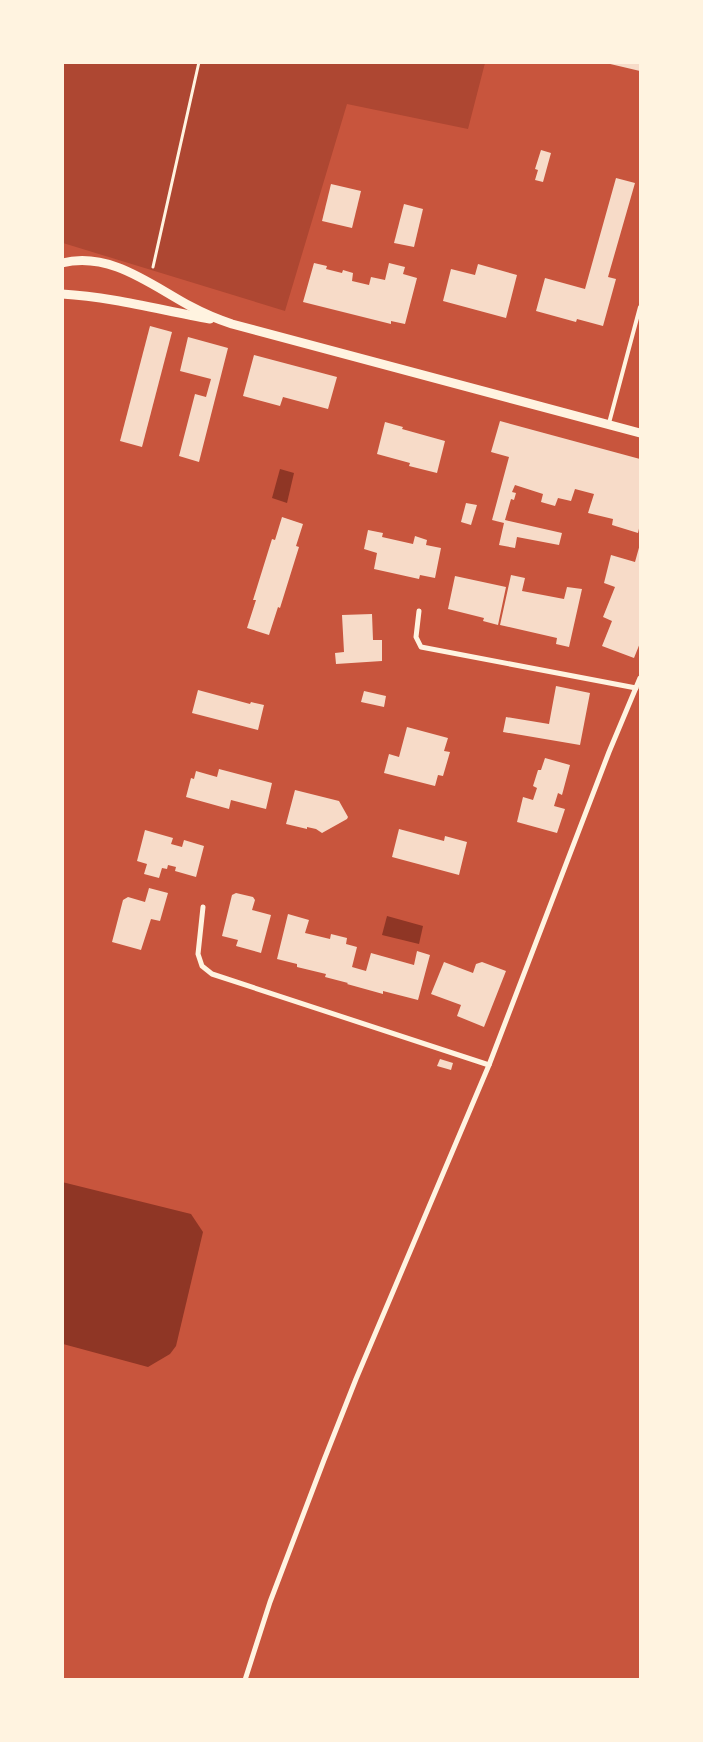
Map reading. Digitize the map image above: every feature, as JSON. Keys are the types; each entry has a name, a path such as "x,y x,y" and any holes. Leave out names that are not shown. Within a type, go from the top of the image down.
{"street":[{"path":"65,263 91,261 120,267 150,282 206,315 232,324"},
{"path":"62,294 124,300 232,324 640,433"},
{"path":"419,611 416,637 421,647 636,688"},
{"path":"245,1680 270,1602 356,1379 489,1065 608,752 640,678"},
{"path":"203,907 198,954 202,966 212,974 489,1065"}],"lane":[{"path":"608,424 640,307"}],"path":[{"path":"150,282 200,62"}],"shaded area":[{"path":"62,63 485,63 468,129 347,104 285,311 63,243"},
{"path":"280,469 294,473 287,503 272,498"},
{"path":"387,916 423,926 419,944 382,935"},
{"path":"62,1182 191,1214 203,1232 176,1346 170,1354 148,1367 63,1344"}],"building":[{"path":"640,62 640,71 606,63"},
{"path":"541,150 551,153 543,182 535,180 538,170 535,169"},
{"path":"616,178 635,183 608,277 616,279 603,326 577,319 576,322 536,311 545,278 585,289"},
{"path":"331,184 361,191 352,228 322,221"},
{"path":"404,204 423,209 414,247 394,243"},
{"path":"314,263 327,266 326,269 342,273 343,270 353,273 352,281 369,285 371,277 385,280 389,263 405,267 403,274 417,278 405,324 391,321 391,324 303,302"},
{"path":"478,264 517,275 506,318 443,301 451,269 475,275"},
{"path":"150,326 172,332 142,447 120,441"},
{"path":"188,337 228,348 199,462 179,456 195,394 206,397 211,379 180,371"},
{"path":"254,355 337,377 328,409 283,397 280,406 243,396"},
{"path":"500,421 640,459 640,524 638,533 612,525 613,519 588,513 594,494 575,489 571,501 558,498 555,506 541,502 543,494 515,485 512,492 516,493 514,500 511,499 505,520 562,533 559,545 517,537 515,548 499,545 504,523 492,520 509,457 491,452"},
{"path":"385,422 403,427 402,429 445,441 437,473 409,466 410,463 377,454"},
{"path":"466,503 477,505 471,525 461,522"},
{"path":"282,517 303,524 296,546 299,547 280,608 278,607 269,635 247,628 256,600 253,600 272,539 275,540"},
{"path":"368,530 383,533 382,537 413,544 415,536 427,540 426,545 441,548 435,578 420,575 419,579 374,569 377,553 364,549"},
{"path":"640,544 640,643 634,658 602,646 612,621 603,617 615,587 604,583 611,555 635,562"},
{"path":"511,575 525,578 522,591 564,599 567,587 582,589 569,647 556,644 557,638 500,625"},
{"path":"455,576 506,587 498,625 483,621 484,618 448,609"},
{"path":"372,614 373,640 382,640 382,661 336,664 335,653 344,652 342,615"},
{"path":"556,686 590,693 580,745 503,732 506,717 549,724"},
{"path":"198,690 250,704 251,702 264,705 258,730 192,713"},
{"path":"364,691 386,696 384,707 361,702"},
{"path":"407,727 448,738 444,751 450,752 443,776 438,775 435,786 384,773 389,754 399,757"},
{"path":"545,758 570,765 562,795 558,793 554,806 565,809 557,833 517,822 523,797 533,800 537,788 533,786 538,770 541,770"},
{"path":"219,769 272,783 266,809 231,800 229,809 186,797 191,778 194,779 196,771 217,777"},
{"path":"295,790 339,801 348,817 347,819 322,833 316,829 286,824"},
{"path":"399,829 444,841 445,836 467,842 459,875 392,857"},
{"path":"145,830 173,838 171,844 182,847 184,840 204,846 196,877 175,871 176,867 168,865 167,869 162,868 159,878 144,874 147,864 137,861"},
{"path":"149,888 168,893 160,921 151,919 141,950 112,942 123,900 128,897 145,902"},
{"path":"236,893 253,897 255,900 252,910 271,915 261,953 236,946 238,940 222,936 232,895"},
{"path":"288,914 309,920 305,933 330,939 331,934 347,938 346,944 357,947 352,967 366,971 371,953 414,965 417,951 430,955 418,1000 383,991 383,994 347,984 325,977 326,974 297,967 297,964 277,959"},
{"path":"444,962 473,973 476,964 482,962 506,971 484,1027 457,1016 461,1005 431,994"},
{"path":"440,1059 453,1063 451,1070 437,1066"}]}
